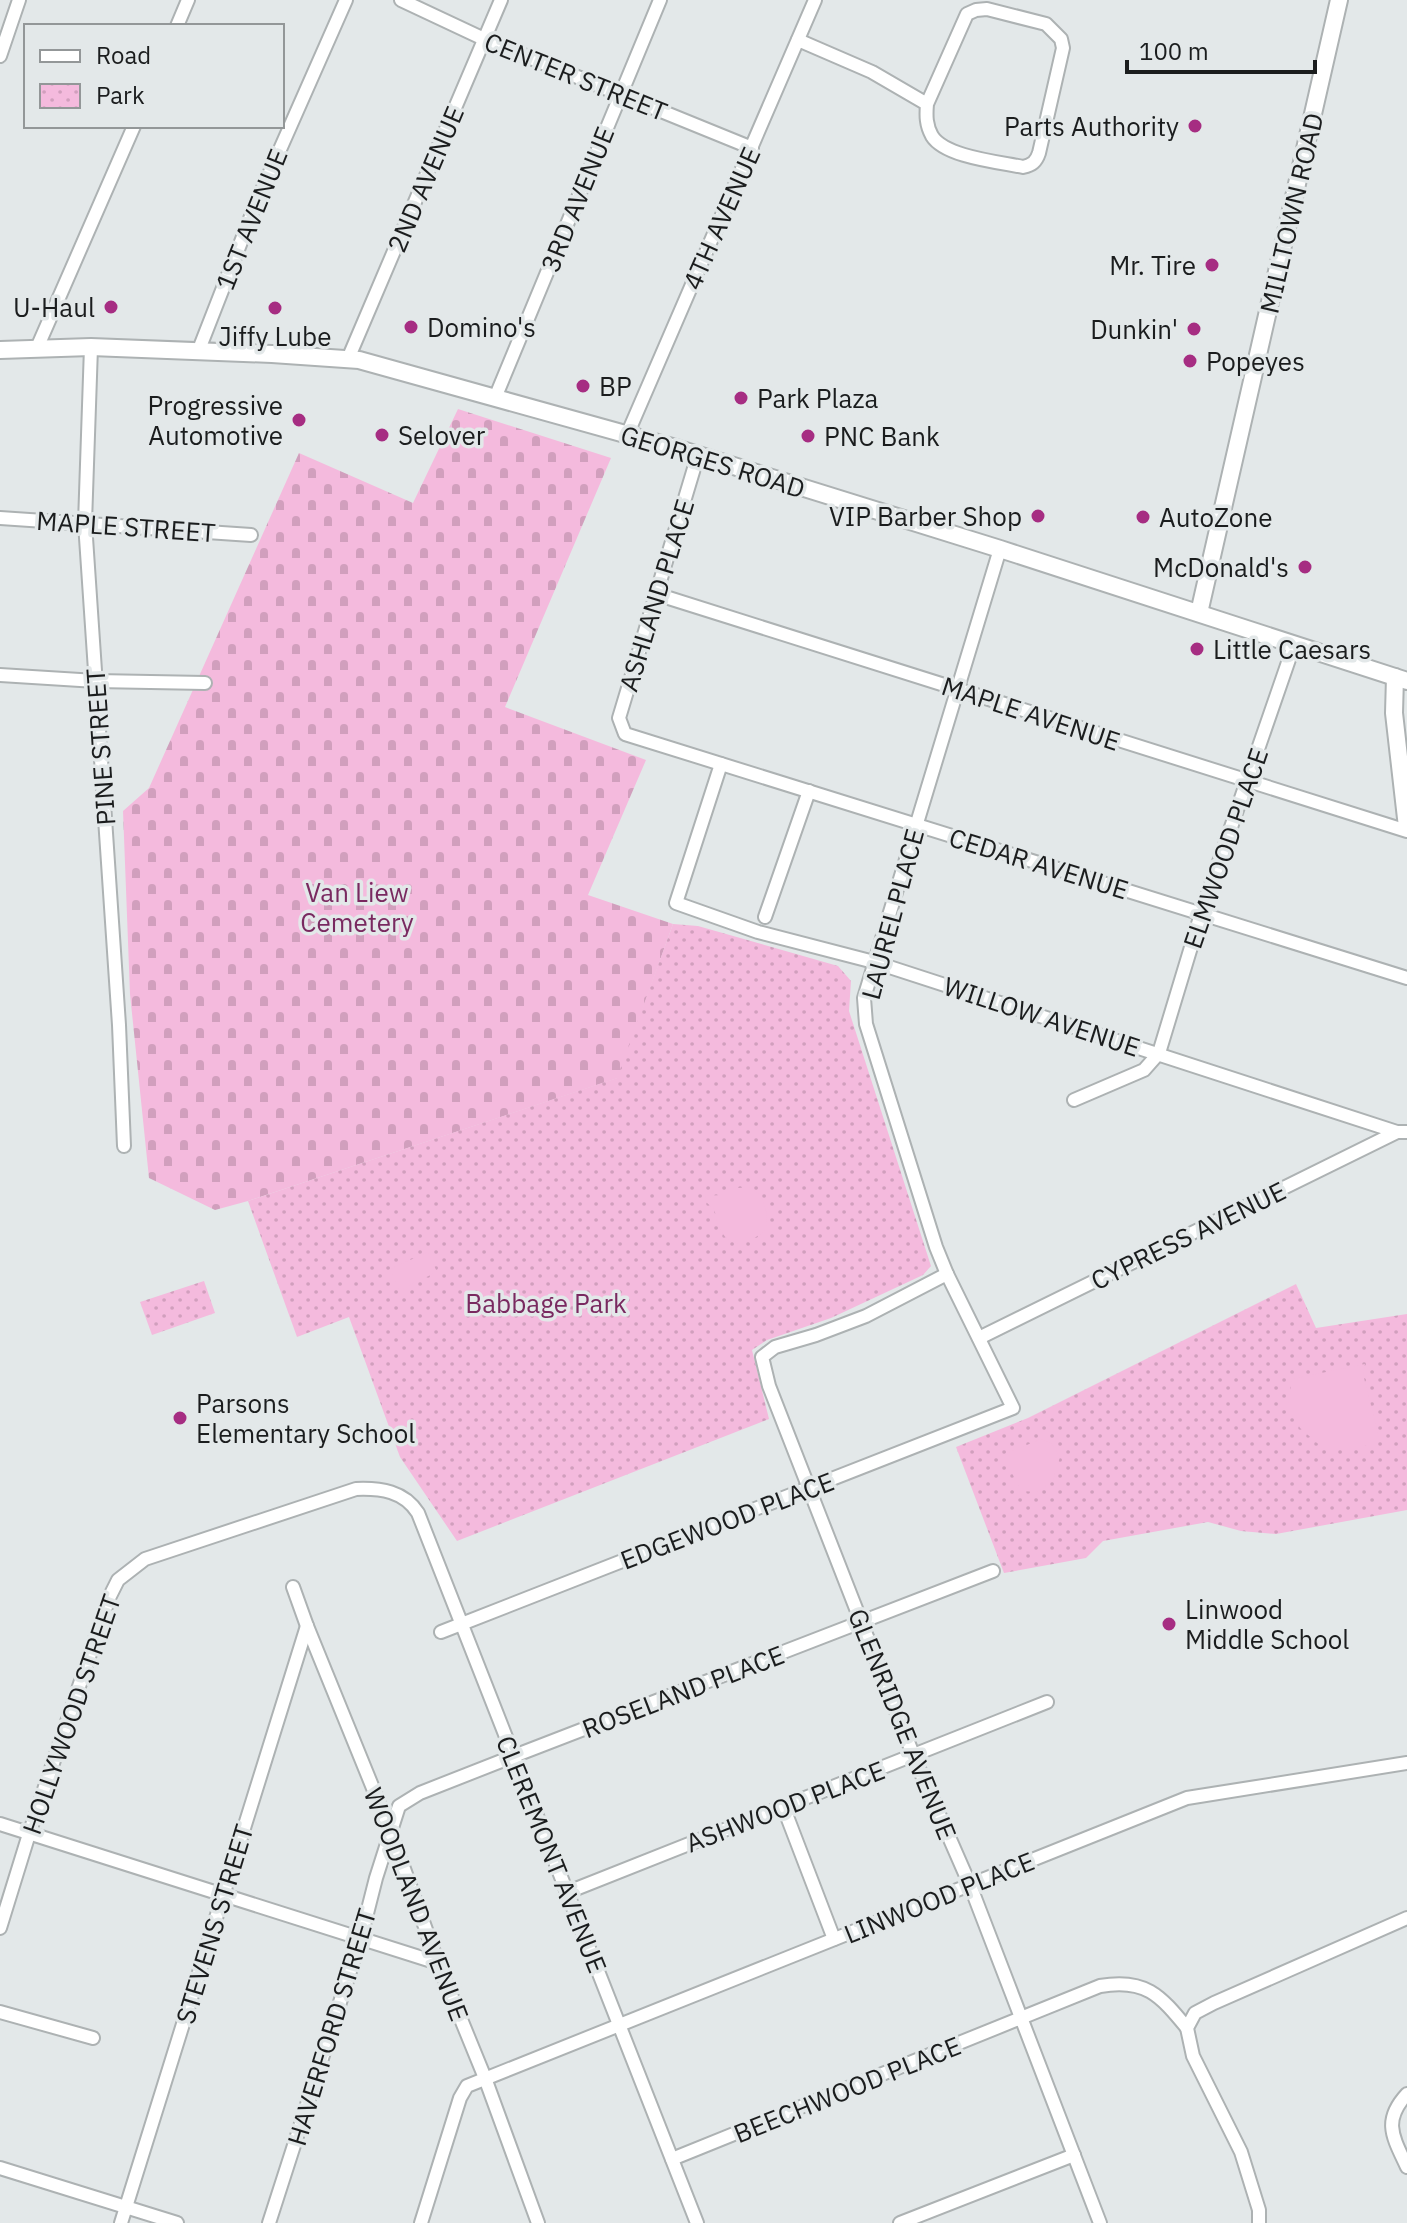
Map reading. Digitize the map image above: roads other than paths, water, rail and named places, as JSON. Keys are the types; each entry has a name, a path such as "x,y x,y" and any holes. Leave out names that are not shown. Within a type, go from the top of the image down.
{"street":[{"path":"0,56 19,0"},
{"path":"178,24 188,0"},
{"name":"1ST AVENUE","path":"198,352 255,206 346,0"},
{"name":"CENTER STREET","path":"401,0 484,39 752,148"},
{"name":"2ND AVENUE","path":"348,359 501,0"},
{"name":"3RD AVENUE","path":"495,398 660,0"},
{"name":"4TH AVENUE","path":"627,435 815,0"},
{"name":"MILLTOWN ROAD","path":"1199,613 1339,0"},
{"path":"987,9 1046,24 1061,39 1063,48 1039,153 1030,166 962,154 946,148 933,139 926,121 927,104 967,14 987,9"},
{"path":"798,40 872,72 927,104"},
{"path":"37,348 133,128"},
{"name":"GEORGES ROAD","path":"0,350 91,347 348,359 698,455 1401,679"},
{"name":"PINE STREET","path":"91,347 85,523 119,1025 124,1146"},
{"name":"ASHLAND PLACE","path":"625,734 619,718 698,455"},
{"name":"MAPLE STREET","path":"0,518 251,535"},
{"name":"LAUREL PLACE","path":"1000,549 864,998 866,1024 947,1274 1013,1408"},
{"name":"MAPLE AVENUE","path":"656,594 1407,829"},
{"name":"ELMWOOD PLACE","path":"1159,1053 1201,914 1294,645"},
{"path":"0,675 205,683"},
{"path":"1401,679 1394,713 1407,829"},
{"name":"CEDAR AVENUE","path":"625,734 1407,978"},
{"name":"WILLOW AVENUE","path":"721,764 676,903 758,932 874,962 1402,1132"},
{"path":"765,917 809,791"},
{"path":"1074,1100 1144,1070 1159,1053"},
{"name":"CYPRESS AVENUE","path":"979,1338 1402,1132"},
{"name":"GLENRIDGE AVENUE","path":"947,1274 866,1316 775,1347 762,1357 769,1386 914,1757 970,1885 1100,2223"},
{"name":"EDGEWOOD PLACE","path":"441,1632 1013,1408"},
{"name":"CLEREMONT AVENUE","path":"145,1559 356,1489 396,1493 418,1513 697,2223"},
{"name":"HOLLYWOOD STREET","path":"0,1928 109,1598 118,1580 145,1559"},
{"name":"ROSELAND PLACE","path":"390,1830 399,1806 420,1793 993,1571"},
{"name":"WOODLAND AVENUE","path":"293,1587 390,1830 538,2223"},
{"name":"STEVENS STREET","path":"121,2223 307,1626"},
{"name":"ASHWOOD PLACE","path":"568,1892 1047,1702"},
{"name":"LINWOOD PLACE","path":"485,2078 1187,1798 1407,1763"},
{"path":"783,1806 834,1939"},
{"path":"0,1824 438,1963"},
{"name":"HAVERFORD STREET","path":"269,2223 361,1937 390,1830"},
{"path":"1259,2223 1259,2210 1241,2152 1193,2056 1187,2028 1195,2013 1214,2003 1407,1918"},
{"name":"BEECHWOOD PLACE","path":"672,2159 1100,1986 1122,1982 1142,1987 1165,2001 1187,2028"},
{"path":"0,2012 93,2038"},
{"path":"421,2223 462,2091 485,2078"},
{"path":"1407,2094 1395,2107 1390,2132 1407,2167"},
{"path":"900,2223 1074,2155"},
{"path":"0,2168 177,2223"}],"place":[{"name":"Parts Authority","path":"1195,126"},
{"name":"Mr. Tire","path":"1212,265"},
{"name":"U-Haul","path":"111,307"},
{"name":"Jiffy Lube","path":"275,308"},
{"name":"Domino's","path":"411,327"},
{"name":"Dunkin'","path":"1194,329"},
{"name":"Popeyes","path":"1190,361"},
{"name":"BP","path":"583,386"},
{"name":"Park Plaza","path":"741,398"},
{"name":"Progressive Automotive","path":"299,420"},
{"name":"Selover","path":"382,435"},
{"name":"PNC Bank","path":"808,436"},
{"name":"VIP Barber Shop","path":"1038,516"},
{"name":"AutoZone","path":"1143,517"},
{"name":"McDonald's","path":"1305,567"},
{"name":"Little Caesars","path":"1197,649"},
{"name":"Parsons Elementary School","path":"180,1418"},
{"name":"Linwood Middle School","path":"1169,1624"}],"park label":[{"name":"Van Liew Cemetery","path":"357,907"},
{"name":"Babbage Park","path":"546,1303"}]}
